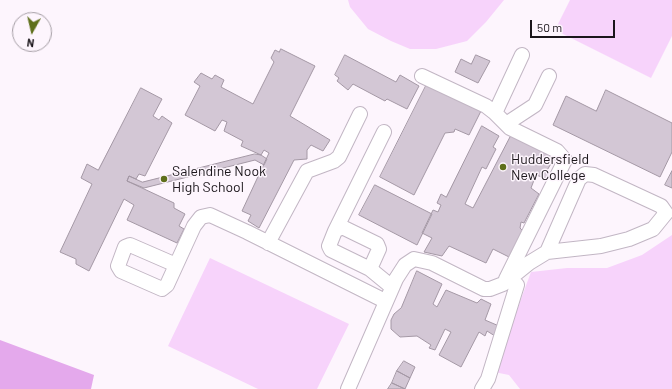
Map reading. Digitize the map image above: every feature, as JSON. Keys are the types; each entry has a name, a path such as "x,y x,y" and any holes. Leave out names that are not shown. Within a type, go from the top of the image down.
{"lane":[{"path":"496,113 522,55"},
{"path":"422,76 486,106 496,113 510,128 558,152 565,160 510,285 488,379 482,389"},
{"path":"506,124 535,105 549,76"},
{"path":"268,243 306,171 334,161 339,157 360,114"},
{"path":"384,132 329,246 331,250 370,269 392,287"},
{"path":"348,389 392,287 405,265 414,259 432,263 484,289 490,290 510,285 529,263 547,252 601,246 629,239 653,229 666,213 661,206 594,175 585,174 579,179 547,252"},
{"path":"176,264 194,226 201,217 210,216 385,301"},
{"path":"335,231 342,227 377,244 379,249 370,269"}],"shaded area":[{"path":"348,0 504,0 486,22 467,41 436,49 410,49 368,29 350,7"},
{"path":"570,0 672,0 672,36 651,78 555,30"},
{"path":"672,235 672,389 520,389 509,375 494,372 531,272 567,268 607,268 642,255"},
{"path":"210,258 349,324 317,389 258,389 168,346"},
{"path":"0,340 94,375 91,389 0,389"}],"building":[{"path":"281,49 315,66 290,116 330,140 323,151 311,145 307,150 307,159 294,160 259,228 248,221 251,215 242,211 269,153 264,150 261,155 241,146 243,141 224,131 227,122 222,120 215,131 185,115 200,86 194,82 201,73 212,79 215,75 224,80 221,87 253,104 274,62 271,58 275,50 279,52"},
{"path":"345,55 396,82 400,75 419,86 407,109 387,99 385,101 353,84 348,90 337,81 339,78 335,75"},
{"path":"476,55 490,61 478,83 455,72 461,59 471,64"},
{"path":"428,82 481,111 469,135 455,129 454,132 445,133 414,195 380,177"},
{"path":"141,88 162,99 153,116 159,120 162,116 172,123 145,176 139,174 136,179 129,176 127,181 174,203 174,208 185,214 179,226 184,229 177,243 127,220 134,205 124,199 89,271 76,264 76,259 60,252 92,184 81,178 87,164 98,170"},
{"path":"606,90 672,123 672,152 660,177 553,125 566,96 596,111"},
{"path":"482,126 499,136 493,147 496,149 486,169 482,167 465,204 473,208 511,135 549,154 552,162 546,172 550,174 548,179 536,175 531,188 539,194 524,223 521,222 520,228 523,231 509,257 493,249 486,263 449,246 442,256 424,252 432,238 422,233 433,210 438,212 441,205 437,203 441,194 446,197"},
{"path":"255,154 261,155 267,159 264,165 255,160 144,188 127,181 129,176 142,182"},
{"path":"672,171 672,188 665,185"},
{"path":"375,185 432,214 417,245 359,215"},
{"path":"417,271 442,284 433,304 437,307 446,290 477,303 481,299 491,304 485,320 499,326 495,336 487,331 485,336 479,332 461,367 439,355 451,332 445,329 435,350 429,348 431,345 417,336 400,337 391,329 391,320 394,314 401,308"},
{"path":"404,361 415,367 410,378 397,371"},
{"path":"397,371 410,378 405,389 392,383"},
{"path":"392,383 405,389 388,389"}],"place":[{"name":"Huddersfield New College","path":"503,167"},
{"name":"Salendine Nook High School","path":"164,179"}]}
